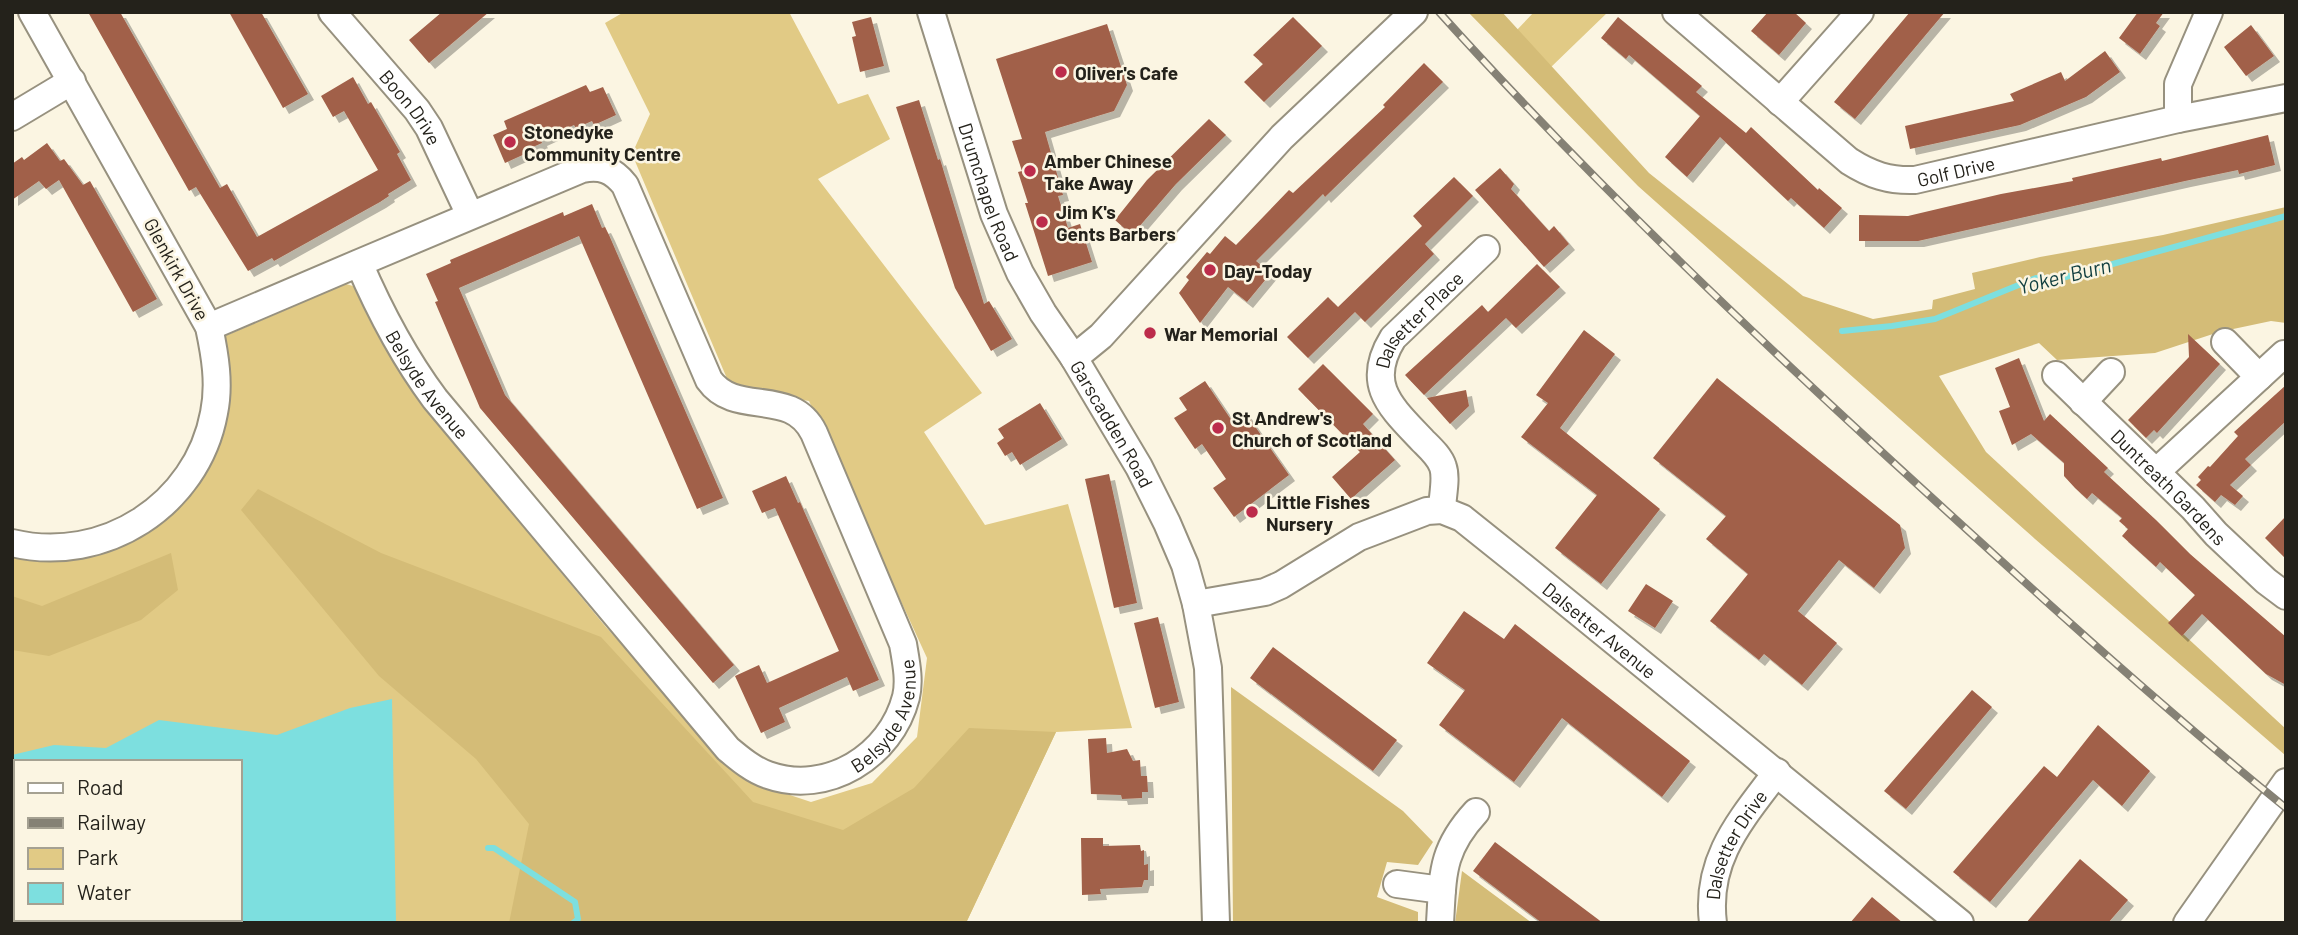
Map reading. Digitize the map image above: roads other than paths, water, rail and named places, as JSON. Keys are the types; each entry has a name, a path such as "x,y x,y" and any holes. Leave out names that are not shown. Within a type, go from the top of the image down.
{"street":[{"name":"Glenkirk Drive","path":"12,543 41,547 101,540 135,526 161,508 196,463 210,432 217,386 209,327 32,12"},
{"name":"Boon Drive","path":"332,12 423,119 470,215"},
{"name":"Drumchapel Road","path":"931,12 994,214 1020,273 1074,358"},
{"name":"Garscadden Road","path":"1216,923 1208,668 1196,604 1185,565 1167,523 1139,467 1074,358 1101,336 1282,137 1414,12"},
{"name":"Golf Drive","path":"1676,12 1849,161 1865,172 1895,181 1934,176 2178,119 2286,98"},
{"path":"1780,102 1860,12"},
{"path":"2178,119 2178,84 2209,12"},
{"path":"12,117 72,81"},
{"name":"Belsyde Avenue","path":"209,327 470,215 582,169 593,166 614,172 625,185 715,389 733,397 791,409 802,415 809,424 903,644 908,671 906,697 892,728 872,753 853,768 833,776 793,780 768,775 747,765 728,749 411,368 391,334 359,263"},
{"name":"Dalsetter Place","path":"1441,510 1443,467 1434,452 1390,405 1382,389 1380,370 1385,351 1394,338 1486,249"},
{"path":"2225,342 2259,377"},
{"path":"2156,472 2284,354"},
{"path":"2083,402 2111,372"},
{"name":"Duntreath Gardens","path":"2056,375 2193,508 2216,534 2285,595"},
{"path":"1196,604 1265,592 1359,537 1427,511 1441,510"},
{"name":"Dalsetter Avenue","path":"1441,510 1452,513 1472,526 1960,923"},
{"name":"Dalsetter Drive","path":"1713,923 1711,904 1719,859 1737,826 1777,772"},
{"path":"2187,923 2286,782"},
{"path":"1440,923 1442,890 1450,845 1476,812"},
{"path":"1396,884 1442,890"}],"water":[{"path":"392,699 396,923 107,921 242,921 242,760 14,760 12,900 12,755 54,745 106,748 159,720 277,735 350,708"}],"waterway":[{"name":"Yoker Burn","path":"1842,331 1935,319 2036,278 2062,278 2286,216"},
{"path":"488,848 494,848 575,902 578,919 573,923"}],"railway":[{"path":"1439,12 1497,76 1617,199 1803,379 2105,654 2286,808"}],"place":[{"name":"Oliver's Cafe","path":"1061,72"},
{"name":"Stonedyke Community Centre","path":"510,142"},
{"name":"Amber Chinese Take Away","path":"1030,171"},
{"name":"Jim K's Gents Barbers","path":"1042,222"},
{"name":"Day-Today","path":"1210,270"},
{"name":"War Memorial","path":"1150,333"},
{"name":"St Andrew's Church of Scotland","path":"1218,428"},
{"name":"Little Fishes Nursery","path":"1252,512"}]}
